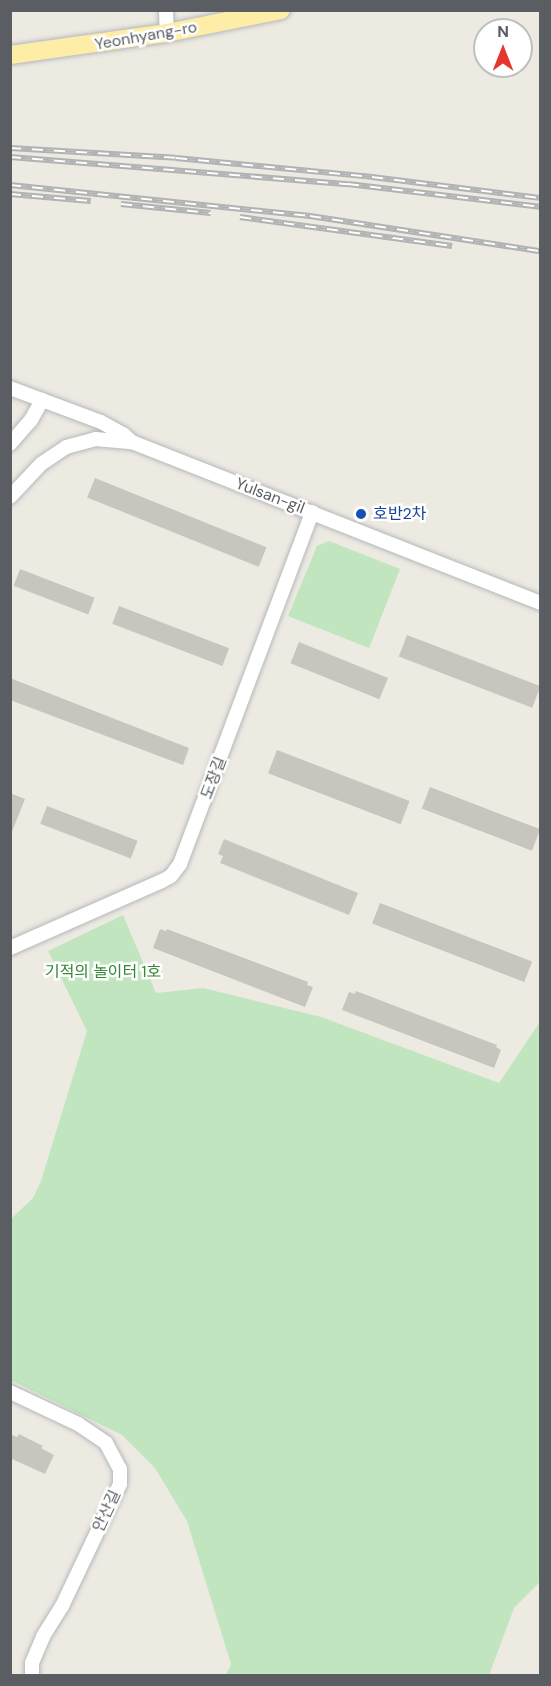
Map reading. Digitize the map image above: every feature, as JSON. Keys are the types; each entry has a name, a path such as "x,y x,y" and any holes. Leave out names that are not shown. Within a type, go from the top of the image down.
{"main road":[{"name":"Yeonhyang-ro","path":"10,55 167,33 281,10"}],"street":[{"path":"166,10 167,33"},
{"path":"10,388 112,427 132,442"},
{"path":"10,444 31,420 42,400"},
{"name":"Yulsan-gil","path":"10,496 41,464 66,447 95,440 132,442 540,603"},
{"name":"도장길","path":"10,948 162,881 171,876 180,864 312,512"},
{"name":"안산길","path":"10,1392 78,1424 106,1443 120,1469 120,1484 62,1606 43,1637 32,1663 32,1676"}],"green space":[{"path":"329,541 400,569 369,648 288,616 317,546"},
{"name":"기적의 놀이터 1호","path":"123,915 156,993 203,988 321,1017 499,1083 540,1022 540,1582 514,1608 489,1675 226,1675 231,1664 187,1521 155,1468 122,1435 11,1380 11,1219 33,1198 41,1181 87,1031 48,951"}],"building":[{"path":"95,478 267,547 259,567 87,497"},
{"path":"20,569 95,598 88,614 14,586"},
{"path":"119,606 229,648 222,666 112,624"},
{"path":"407,635 540,686 532,708 399,656"},
{"path":"299,642 388,678 379,699 290,663"},
{"path":"10,678 189,748 183,765 10,700"},
{"path":"277,750 410,801 401,824 268,773"},
{"path":"430,787 540,829 532,851 422,808"},
{"path":"10,793 25,799 11,834 10,834"},
{"path":"47,806 138,841 131,858 40,824"},
{"path":"224,839 358,893 349,915 220,863 223,856 218,854"},
{"path":"380,903 532,961 524,982 372,924"},
{"path":"160,929 166,931 167,929 308,982 307,985 313,987 305,1007 153,948"},
{"path":"356,991 497,1045 496,1047 501,1050 494,1068 342,1010 349,992 355,994"},
{"path":"10,1434 17,1437 19,1434 43,1446 41,1448 54,1455 45,1474 10,1458"}],"railway":[{"path":"10,148 176,158 372,177 540,198"},
{"path":"10,157 348,184 540,207"},
{"path":"10,185 310,216 540,251"},
{"path":"10,194 91,201"},
{"path":"121,204 211,213"},
{"path":"240,217 452,246"}],"place":[{"name":"호반2차","path":"361,514"}]}
